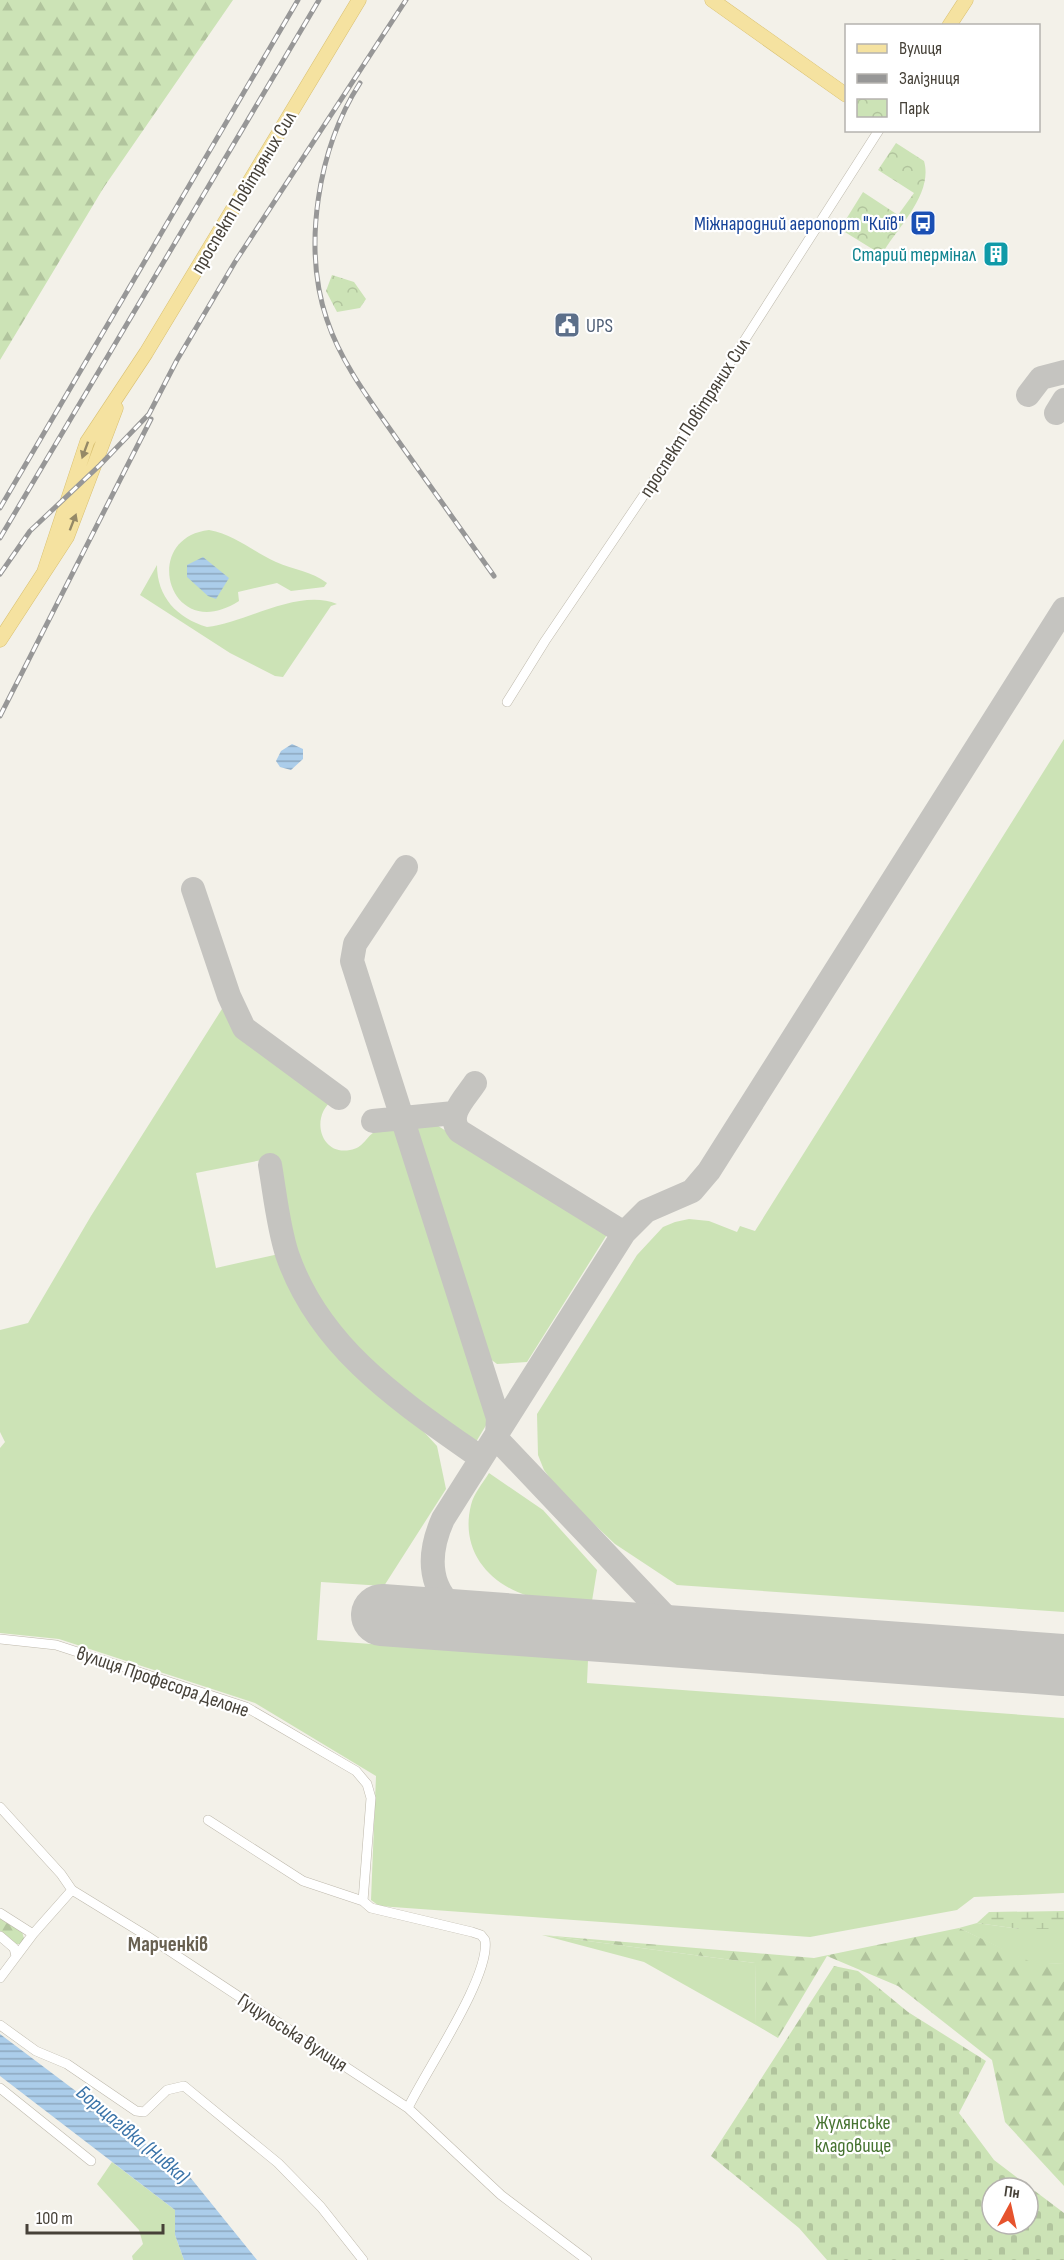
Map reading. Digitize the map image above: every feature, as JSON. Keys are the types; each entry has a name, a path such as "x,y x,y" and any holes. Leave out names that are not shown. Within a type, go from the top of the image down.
{"main road":[{"name":"проспект Повітряних Сил","path":"0,640 44,572 87,442 127,383 359,0"},
{"path":"712,0 845,93"},
{"path":"950,24 966,0"}],"street":[{"name":"проспект Повітряних Сил","path":"507,702 545,641 679,442 878,132"},
{"name":"вулиця Професора Делоне","path":"0,1639 56,1645 246,1707 356,1771 367,1784 371,1798 363,1901"},
{"name":"Гуцульська вулиця","path":"0,1807 61,1874 72,1890 147,1936 408,2108 501,2195 587,2260"},
{"path":"208,1820 303,1881 363,1901 372,1908 472,1932 481,1935 485,1940 485,1959 472,1993 408,2108"},
{"path":"0,1978 33,1934 72,1890"},
{"path":"0,1913 33,1934"},
{"path":"0,1936 14,1948 16,1956"},
{"path":"0,2025 36,2051 67,2064 136,2111 144,2112 168,2090 184,2086 278,2163 321,2206 363,2260"},
{"path":"0,2088 92,2160"}],"green space":[{"path":"0,0 233,0 104,187 0,360"},
{"path":"896,143 924,161 926,173 924,184 914,207 885,249 874,250 840,229 863,192 898,215 914,193 878,170"},
{"path":"332,275 354,282 366,299 360,308 337,312 326,291"},
{"path":"209,530 228,536 276,562 309,573 327,583 324,587 291,591 277,583 238,592 239,601 215,611 195,610 180,600 172,585 169,568 174,551 187,537"},
{"path":"157,565 161,587 171,605 187,618 207,627 306,600 322,600 337,604 331,606 283,677 275,676 230,653 140,595"},
{"path":"1064,739 1064,1612 677,1585 615,1544 560,1492 544,1470 538,1455 537,1414 637,1255 663,1227 689,1219 709,1221 737,1232 740,1226 755,1231"},
{"path":"227,1001 241,1031 262,1049 333,1100 326,1107 320,1124 325,1141 331,1147 340,1150 355,1149 376,1131 395,1128 488,1422 476,1442 388,1379 362,1356 339,1330 319,1302 303,1270 291,1234 277,1157 196,1173 216,1268 279,1254 298,1298 336,1354 365,1382 412,1419 437,1446 446,1489 384,1586 321,1582 317,1640 588,1660 587,1683 1064,1718 1064,1893 974,1897 957,1910 810,1937 379,1906 371,1900 376,1776 255,1703 59,1639 0,1633 0,1448 5,1442 0,1432 0,1330 28,1323 91,1216"},
{"path":"435,1124 608,1233 527,1362 497,1364 489,1358 415,1125"},
{"path":"489,1473 543,1510 597,1570 592,1601 551,1600 528,1596 500,1582 480,1562 473,1550 469,1521 472,1501"},
{"path":"1064,1911 1064,1929 1019,1929 977,1923 989,1912"},
{"path":"0,1917 22,1931 24,1939 20,1944 14,1944 0,1933"},
{"path":"977,1923 1019,1929 1064,1929 1064,1964 1031,1963 959,1928"},
{"path":"959,1928 1031,1962 1064,1964 1064,2186 1005,2122 992,2060 898,1986 827,1956 778,2038 756,2025 755,1963 542,1935 814,1958"},
{"path":"542,1935 755,1963 756,2025 644,1962"},
{"name":"Жулянське кладовище","path":"834,1966 858,1971 908,2012 986,2061 959,2113 994,2160 1015,2176 980,2176 980,2236 1040,2236 1040,2195 1064,2213 1064,2260 827,2260 799,2228 711,2156"},
{"path":"112,2162 175,2210 175,2235 184,2260 133,2260 132,2256 143,2244 139,2230 97,2184"}],"water":[{"path":"203,557 229,578 216,599 208,596 187,577 187,565"},
{"path":"292,744 303,749 303,759 291,770 280,767 276,761 281,751"},
{"path":"0,2034 190,2177 257,2260 184,2260 175,2235 175,2210 0,2076"}],"taxiway":[{"path":"1028,395 1041,378 1064,372"},
{"path":"1056,413 1064,400"},
{"path":"488,1622 454,1608 444,1597 437,1584 433,1569 433,1553 443,1519 624,1233 646,1211 692,1191 709,1171 1064,609"},
{"path":"406,867 355,944 352,961 498,1418 497,1434"},
{"path":"193,889 229,996 244,1028 339,1098"},
{"path":"475,1083 456,1112 455,1119 459,1131 624,1233"},
{"path":"373,1121 454,1113"},
{"path":"270,1165 287,1254 302,1288 320,1319 342,1346 394,1395 481,1458"},
{"path":"495,1437 685,1637"}],"runway":[{"path":"382,1615 1064,1665"}],"railway":[{"path":"0,508 298,0"},
{"path":"0,538 319,0"},
{"path":"0,574 30,531 100,465 149,414 177,360 235,262 406,0"},
{"path":"360,83 345,109 334,137 318,198 315,230 316,261 327,320 333,337 358,383 494,576"},
{"path":"0,716 151,419"}],"place":[{"name":"Міжнародний аеропорт \"Київ\"","path":"923,223"},
{"name":"Старий термінал","path":"996,254"},
{"name":"UPS","path":"567,325"}],"district":[{"name":"Марченків","path":"168,1944"}],"water label":[{"name":"Борщагівка (Нивка)","path":"133,2134"}]}
